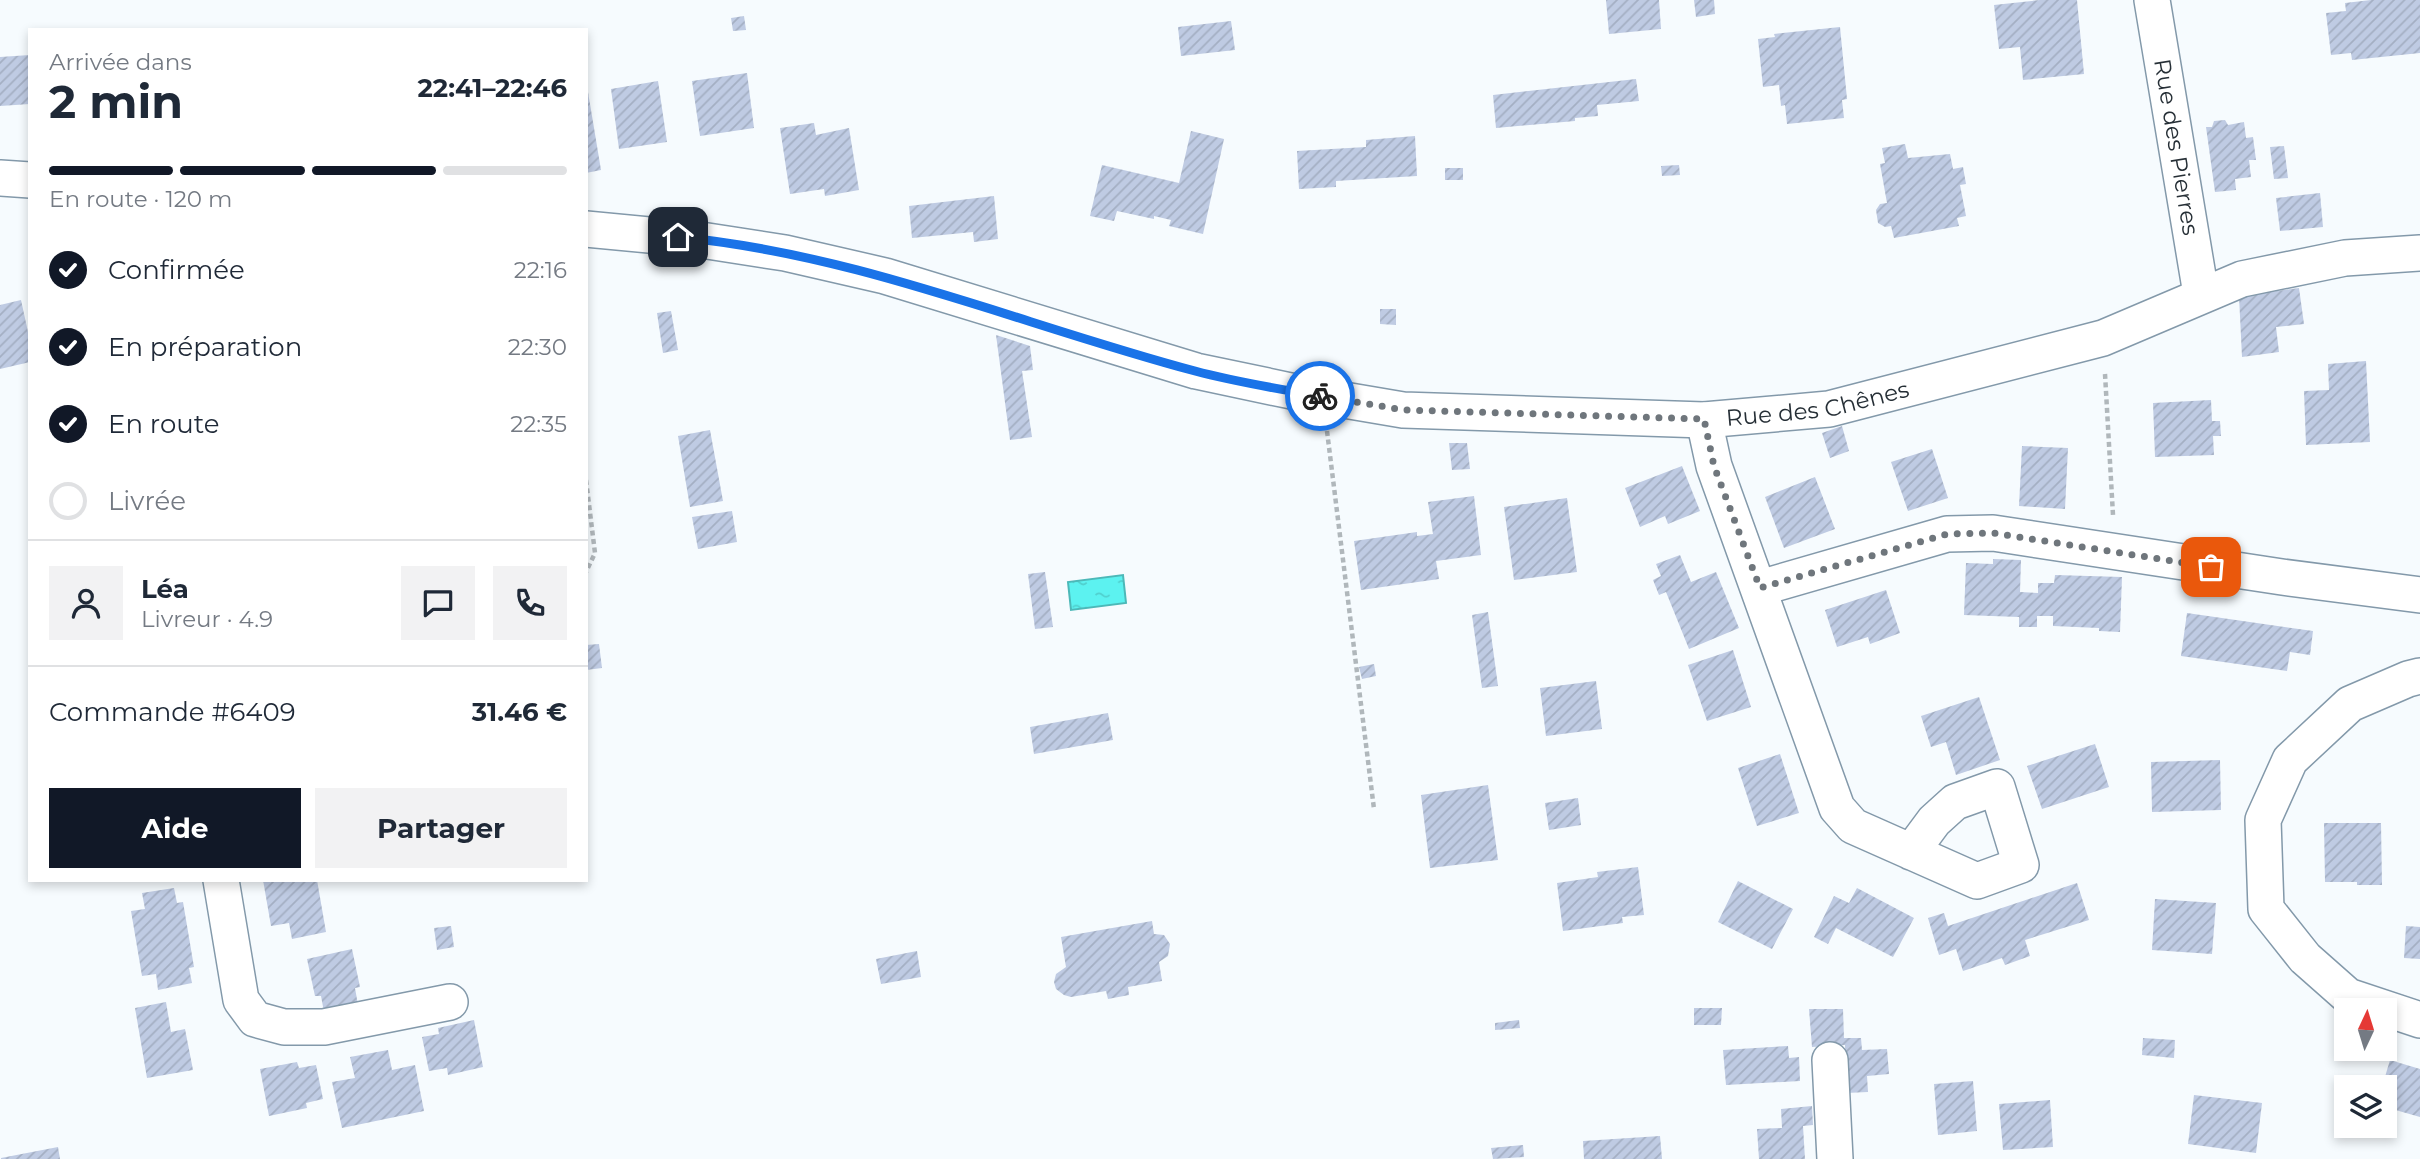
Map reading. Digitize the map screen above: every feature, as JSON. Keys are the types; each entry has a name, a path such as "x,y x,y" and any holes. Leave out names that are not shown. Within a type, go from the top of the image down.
{"street":[{"name":"Rue des Pierres","path":"2152,0 2202,294"},
{"path":"0,178 28,180"},
{"name":"Rue des Chênes","path":"588,229 701,240 798,256 885,276 1196,371 1323,397 1404,410 1704,419 1829,409 2103,338 2242,279 2345,258 2420,253"},
{"path":"1704,419 1714,466 1837,808 1853,826 1911,852"},
{"path":"1760,588 1947,534 1993,533 2051,540 2115,553 2420,594"},
{"path":"2420,676 2350,704 2290,760 2263,820 2266,909 2305,958 2348,996 2420,1020"},
{"path":"221,882 241,1000 255,1019 284,1027 324,1027 450,1002"},
{"path":"1830,1060 1835,1159"}],"path":[{"path":"2103,338 2115,553"},
{"path":"1323,397 1374,809"},
{"path":"588,496 595,553 588,568"}],"water":[{"path":"1123,575 1126,603 1071,610 1068,582"}],"building":[{"path":"1606,0 1659,0 1661,29 1609,34"},
{"path":"1694,0 1714,0 1715,14 1696,17"},
{"path":"2040,0 2077,0 2084,74 2023,80 2020,47 1999,49 1994,5"},
{"path":"2420,0 2420,53 2352,60 2351,53 2331,55 2326,13 2346,11 2345,3"},
{"path":"744,16 746,30 733,31 731,18"},
{"path":"1231,21 1235,50 1181,56 1178,27"},
{"path":"1840,27 1847,99 1842,100 1844,118 1787,124 1785,105 1781,106 1779,85 1763,87 1758,39 1775,37 1774,34"},
{"path":"28,55 28,104 0,106 0,57"},
{"path":"747,73 754,128 700,136 692,81"},
{"path":"1636,79 1639,101 1597,105 1598,116 1575,118 1575,121 1496,128 1493,95"},
{"path":"658,81 667,142 619,149 611,89"},
{"path":"588,92 601,170 588,173"},
{"path":"2225,120 2228,125 2244,122 2246,138 2253,137 2256,160 2249,160 2251,177 2235,179 2236,190 2215,192 2206,127 2212,127 2214,121"},
{"path":"814,123 816,135 849,128 859,190 825,196 824,189 790,194 780,128"},
{"path":"1191,131 1224,139 1203,234 1169,226 1171,220 1154,216 1154,219 1117,211 1114,221 1090,216 1102,165 1179,183"},
{"path":"1415,136 1417,176 1336,181 1336,187 1299,189 1297,151 1366,147 1366,140"},
{"path":"1905,144 1908,158 1950,154 1953,169 1963,167 1966,184 1960,185 1966,216 1957,218 1959,226 1894,238 1891,226 1885,227 1878,223 1876,210 1880,204 1887,203 1880,164 1885,163 1882,148"},
{"path":"2284,146 2288,178 2274,179 2270,147"},
{"path":"1679,165 1680,175 1662,176 1661,166"},
{"path":"1445,168 1463,168 1463,180 1445,180"},
{"path":"2320,193 2323,227 2280,231 2276,198"},
{"path":"994,196 998,239 974,242 973,232 912,238 909,206"},
{"path":"2299,288 2304,324 2276,327 2279,352 2242,357 2239,296"},
{"path":"21,300 28,332 28,362 0,369 0,305"},
{"path":"1380,309 1396,309 1396,325 1380,324"},
{"path":"671,311 678,350 663,353 657,313"},
{"path":"996,335 1030,346 1033,370 1022,371 1032,437 1010,440"},
{"path":"2366,361 2370,442 2306,445 2304,391 2329,390 2328,364"},
{"path":"2211,400 2212,421 2220,421 2221,436 2213,436 2214,455 2155,457 2153,403"},
{"path":"1842,426 1849,451 1830,458 1822,433"},
{"path":"710,430 723,501 690,507 678,436"},
{"path":"1449,443 1467,443 1470,469 1452,470"},
{"path":"2022,446 2068,448 2065,509 2019,506"},
{"path":"1932,449 1948,498 1908,511 1891,462"},
{"path":"1682,466 1700,511 1668,524 1665,516 1640,527 1625,488"},
{"path":"1815,477 1835,529 1784,548 1765,497"},
{"path":"1474,496 1481,555 1436,561 1439,579 1361,590 1354,541 1417,532 1417,536 1433,534 1428,502"},
{"path":"1567,498 1577,572 1514,580 1504,507"},
{"path":"732,511 737,542 698,549 692,517"},
{"path":"1680,555 1691,582 1716,572 1739,628 1689,649 1666,592 1659,595 1653,580 1661,576 1656,564"},
{"path":"1993,559 2021,560 2020,592 2038,593 2038,583 2054,583 2055,575 2122,577 2120,632 2099,631 2099,628 2053,626 2053,616 2037,616 2037,627 2019,627 2019,617 1964,615 1966,563 1993,564"},
{"path":"1045,572 1053,627 1035,629 1028,574"},
{"path":"1886,590 1900,633 1870,644 1868,637 1837,647 1825,610"},
{"path":"1488,612 1498,686 1482,688 1472,615"},
{"path":"2187,613 2313,631 2310,655 2290,652 2287,671 2181,656"},
{"path":"599,644 602,668 588,670 588,645"},
{"path":"1733,650 1751,707 1707,721 1688,665"},
{"path":"1374,664 1376,676 1362,679 1359,667"},
{"path":"1596,681 1602,729 1546,736 1540,688"},
{"path":"1979,697 2000,760 1956,775 1946,742 1931,747 1921,716"},
{"path":"1108,713 1113,740 1034,754 1030,727"},
{"path":"2095,744 2109,787 2042,809 2027,766"},
{"path":"1780,754 1799,813 1757,826 1738,768"},
{"path":"2220,760 2221,810 2152,812 2151,762"},
{"path":"1488,785 1498,860 1430,868 1421,795"},
{"path":"1578,798 1581,825 1549,830 1545,803"},
{"path":"2324,823 2381,823 2382,885 2325,882"},
{"path":"1638,867 1644,915 1622,917 1623,923 1563,931 1557,883 1598,877 1597,872"},
{"path":"1738,881 1793,909 1772,949 1718,922"},
{"path":"263,882 317,882 326,932 292,939 289,923 271,926"},
{"path":"2077,883 2089,920 2025,940 2030,956 2005,965 2002,958 1963,971 1956,949 1939,955 1928,918 1944,913 1948,926"},
{"path":"174,888 177,903 183,902 194,967 189,968 192,983 158,990 156,974 142,976 131,911 145,909 142,893"},
{"path":"1857,888 1914,918 1893,957 1836,928 1828,944 1814,937 1834,896 1849,903"},
{"path":"2155,899 2216,903 2212,954 2152,950"},
{"path":"1152,921 1154,934 1164,935 1170,944 1168,956 1159,962 1162,981 1128,987 1129,995 1108,999 1106,991 1071,997 1056,989 1056,974 1066,967 1061,937"},
{"path":"451,926 454,947 437,950 434,928"},
{"path":"2406,926 2420,927 2420,959 2404,958"},
{"path":"352,949 360,987 355,988 358,1005 324,1012 321,996 315,996 307,959"},
{"path":"917,951 921,977 881,984 876,959"},
{"path":"166,1002 171,1032 185,1029 193,1070 147,1078 135,1008"},
{"path":"1694,1008 1722,1008 1721,1025 1694,1025"},
{"path":"1809,1009 1843,1009 1844,1038 1861,1038 1862,1050 1887,1049 1889,1074 1867,1076 1868,1092 1846,1093 1845,1045 1812,1047"},
{"path":"474,1020 483,1067 448,1075 447,1068 429,1071 422,1037 439,1034 438,1028"},
{"path":"1519,1020 1520,1028 1495,1030 1495,1023"},
{"path":"2143,1038 2175,1040 2174,1058 2142,1055"},
{"path":"1788,1046 1789,1058 1799,1057 1800,1081 1726,1085 1723,1050"},
{"path":"388,1050 392,1070 415,1065 424,1111 342,1128 332,1082 355,1078 350,1057"},
{"path":"2390,1061 2420,1069 2420,1117 2397,1110 2397,1075 2386,1075"},
{"path":"297,1062 299,1068 316,1065 323,1099 306,1103 307,1108 269,1116 260,1069"},
{"path":"1973,1081 1977,1131 1938,1135 1934,1084"},
{"path":"2194,1095 2262,1103 2256,1153 2188,1144"},
{"path":"2050,1100 2053,1147 2003,1150 1999,1104"},
{"path":"1812,1106 1813,1125 1803,1126 1805,1159 1759,1159 1757,1129 1782,1128 1781,1109"},
{"path":"1660,1136 1662,1159 1584,1159 1583,1141"},
{"path":"1523,1145 1524,1157 1493,1159 1491,1148"},
{"path":"58,1147 60,1159 1,1159 1,1158"}],"way so far":[{"path":"1320,396 1404,410 1704,419 1714,466 1760,588 1947,534 1993,533 2051,540 2115,553 2211,567"}],"route":[{"path":"678,237 785,253 885,276 1196,371 1320,396"}]}
